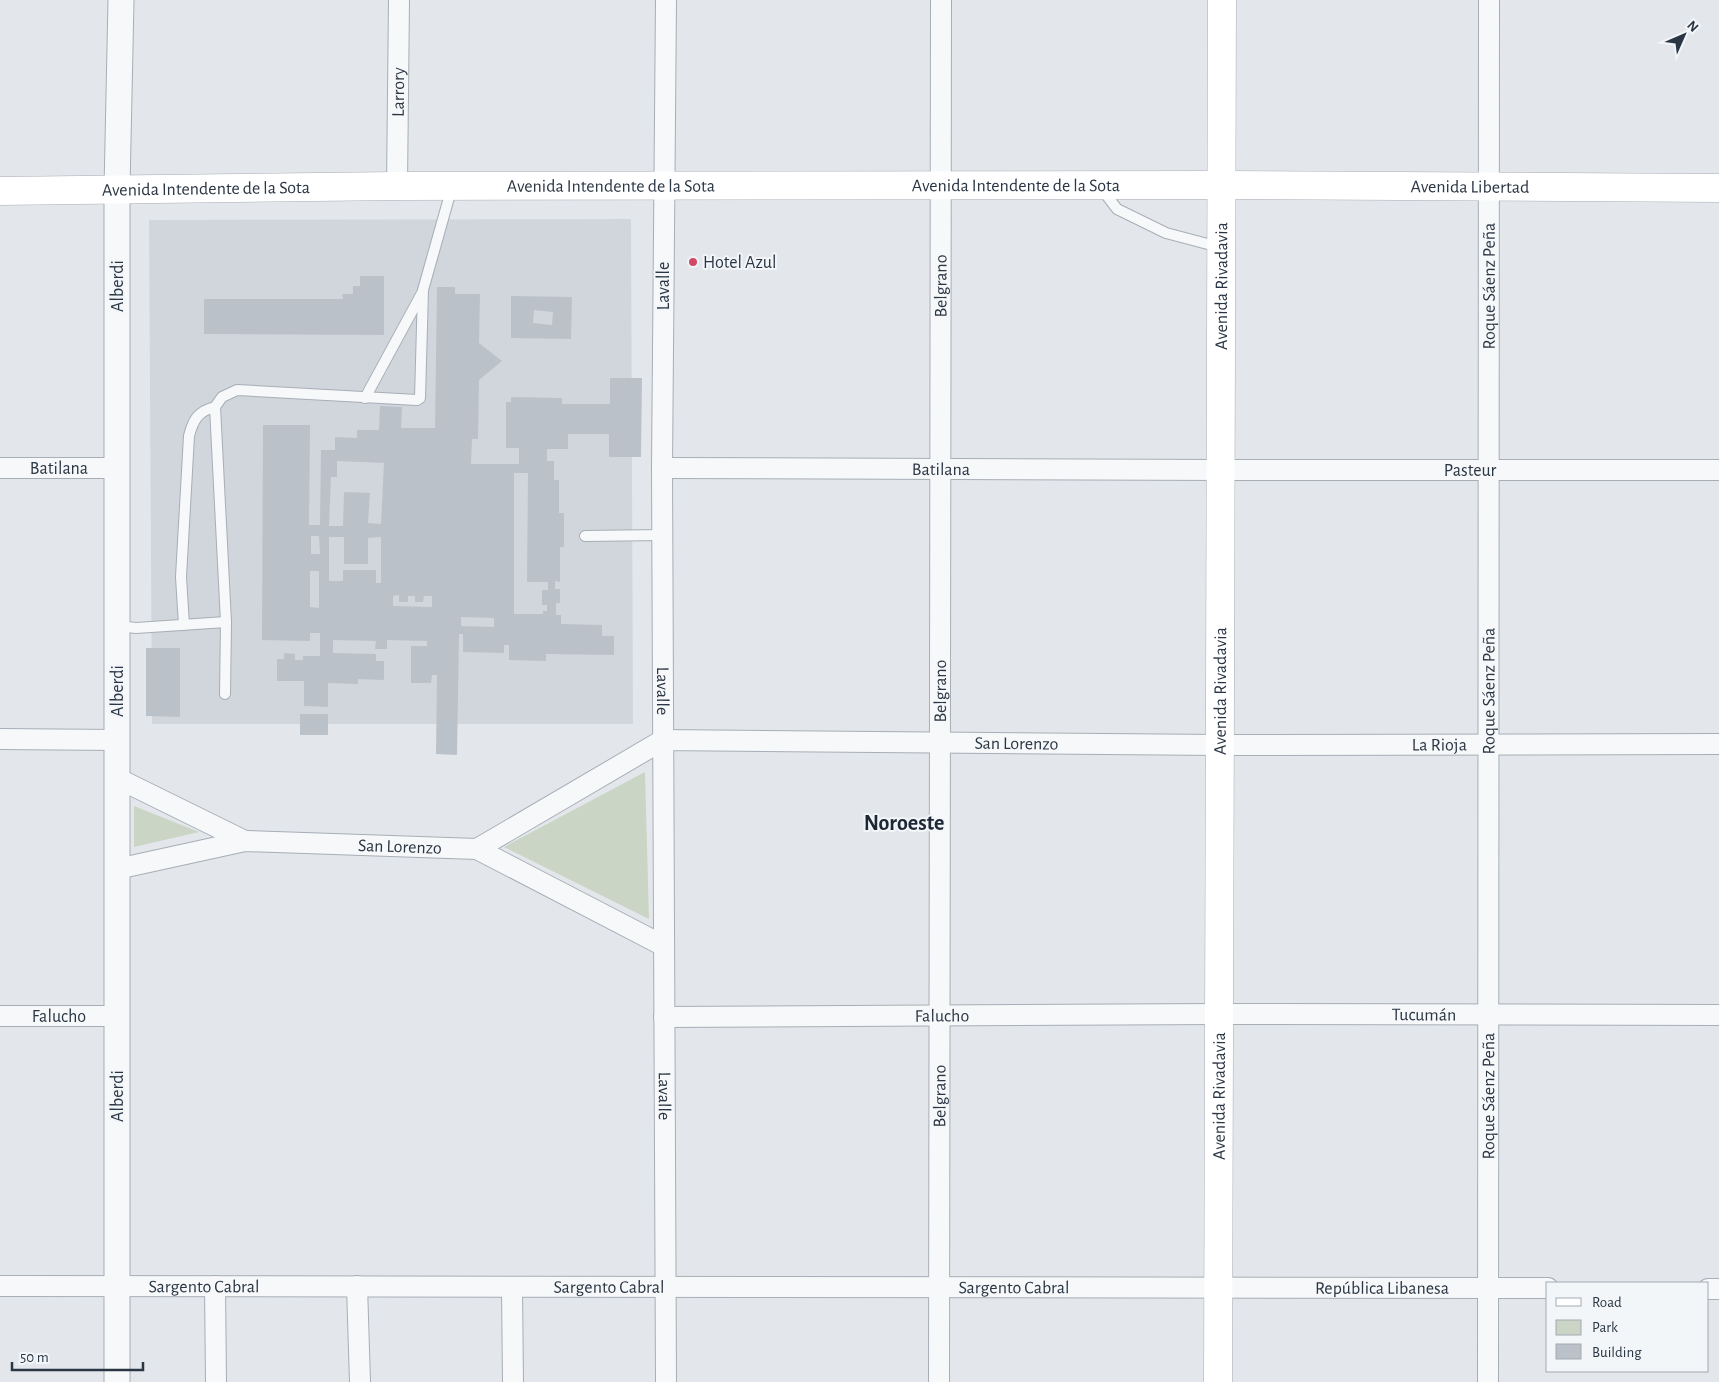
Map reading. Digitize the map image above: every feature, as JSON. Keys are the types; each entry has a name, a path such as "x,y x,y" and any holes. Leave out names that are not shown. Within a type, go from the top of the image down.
{"main road":[{"name":"Avenida Rivadavia","path":"1218,1382 1222,0"},
{"name":"Avenida Intendente de la Sota","path":"0,191 397,186 1221,185"},
{"name":"Avenida Libertad","path":"1221,185 1719,188"}],"street":[{"name":"Alberdi","path":"117,1382 117,189 121,0"},
{"name":"Larrory","path":"397,186 399,0"},
{"name":"Lavalle","path":"666,0 662,468 666,1382"},
{"name":"Belgrano","path":"939,1382 941,0"},
{"name":"Roque Sáenz Peña","path":"1488,1382 1490,0"},
{"name":"Batilana","path":"0,468 117,468"},
{"name":"Batilana","path":"662,468 1220,470"},
{"name":"Pasteur","path":"1220,470 1719,470"},
{"path":"0,739 117,740"},
{"name":"San Lorenzo","path":"663,740 1220,745"},
{"path":"477,850 663,740"},
{"name":"La Rioja","path":"1220,745 1719,744"},
{"path":"117,778 245,842"},
{"name":"San Lorenzo","path":"117,868 245,842 477,850 664,946"},
{"name":"Falucho","path":"664,1017 1219,1014"},
{"name":"Tucumán","path":"1219,1014 1719,1015"},
{"name":"Falucho","path":"0,1016 117,1016"},
{"name":"Sargento Cabral","path":"0,1286 1218,1287"},
{"path":"215,1286 216,1382"},
{"path":"357,1286 360,1382"},
{"path":"512,1287 513,1382"},
{"name":"República Libanesa","path":"1218,1287 1546,1288"}],"lane":[{"path":"1099,185 1109,200 1126,213 1166,233 1221,248"},
{"path":"225,694 226,622 215,407 222,397 238,390 365,398 417,400 420,398 424,290 452,186"},
{"path":"365,398 424,290"},
{"path":"184,625 180,577 190,436 192,423 199,414 205,409 215,407"},
{"path":"585,536 662,535"},
{"path":"117,626 136,628 226,622"}],"shaded area":[{"path":"631,219 633,724 152,724 149,220"}],"green space":[{"path":"645,772 649,919 504,847"},
{"path":"134,806 199,832 134,847"}],"building":[{"path":"360,276 384,276 384,335 204,334 204,299 343,299 342,294 353,294 353,286 360,286"},
{"path":"437,287 455,287 455,294 480,294 479,343 502,361 479,380 478,439 472,439 471,464 519,464 519,448 506,448 506,402 511,402 511,397 562,398 562,404 610,404 610,378 642,378 641,457 609,457 609,434 568,434 568,449 547,449 547,461 554,461 554,480 559,480 559,513 564,513 564,547 560,547 560,582 555,581 555,589 560,589 560,603 556,603 556,615 561,615 561,624 602,625 602,636 614,636 614,655 546,654 546,661 509,660 509,645 504,645 504,653 463,652 463,634 459,634 457,755 436,754 437,675 432,675 431,683 411,683 411,646 427,646 427,641 387,640 387,649 375,649 376,641 333,640 333,653 376,654 376,661 384,661 384,680 358,679 358,684 328,683 328,707 304,706 304,681 277,681 277,659 284,659 284,653 295,654 295,660 303,660 303,656 320,656 320,633 310,633 310,641 262,640 263,425 310,425 309,525 320,525 321,450 335,450 335,437 357,438 357,430 379,430 380,406 402,407 401,428 435,428","holes":["337,461 384,463 381,524 368,523 370,493 344,492 343,526 329,526 331,477 337,477","514,473 528,473 527,582 548,582 548,590 542,590 542,605 547,605 547,611 543,611 543,614 514,614","311,536 319,536 320,554 311,554","329,537 344,537 344,564 368,564 368,538 381,537 381,583 376,583 376,570 343,570 343,581 329,581","310,571 319,571 319,608 310,607","399,595 399,602 408,602 408,596 415,596 415,602 423,602 424,596 432,596 432,607 393,606 393,596","461,617 494,618 494,627 461,626"]},
{"path":"511,296 572,297 571,339 511,338","holes":["534,310 553,312 552,325 533,323"]},
{"path":"146,648 180,648 180,717 146,716"},
{"path":"300,714 328,714 328,735 300,735"}],"place":[{"name":"Hotel Azul","path":"693,262"}],"district":[{"name":"Noroeste","path":"904,822"}]}
